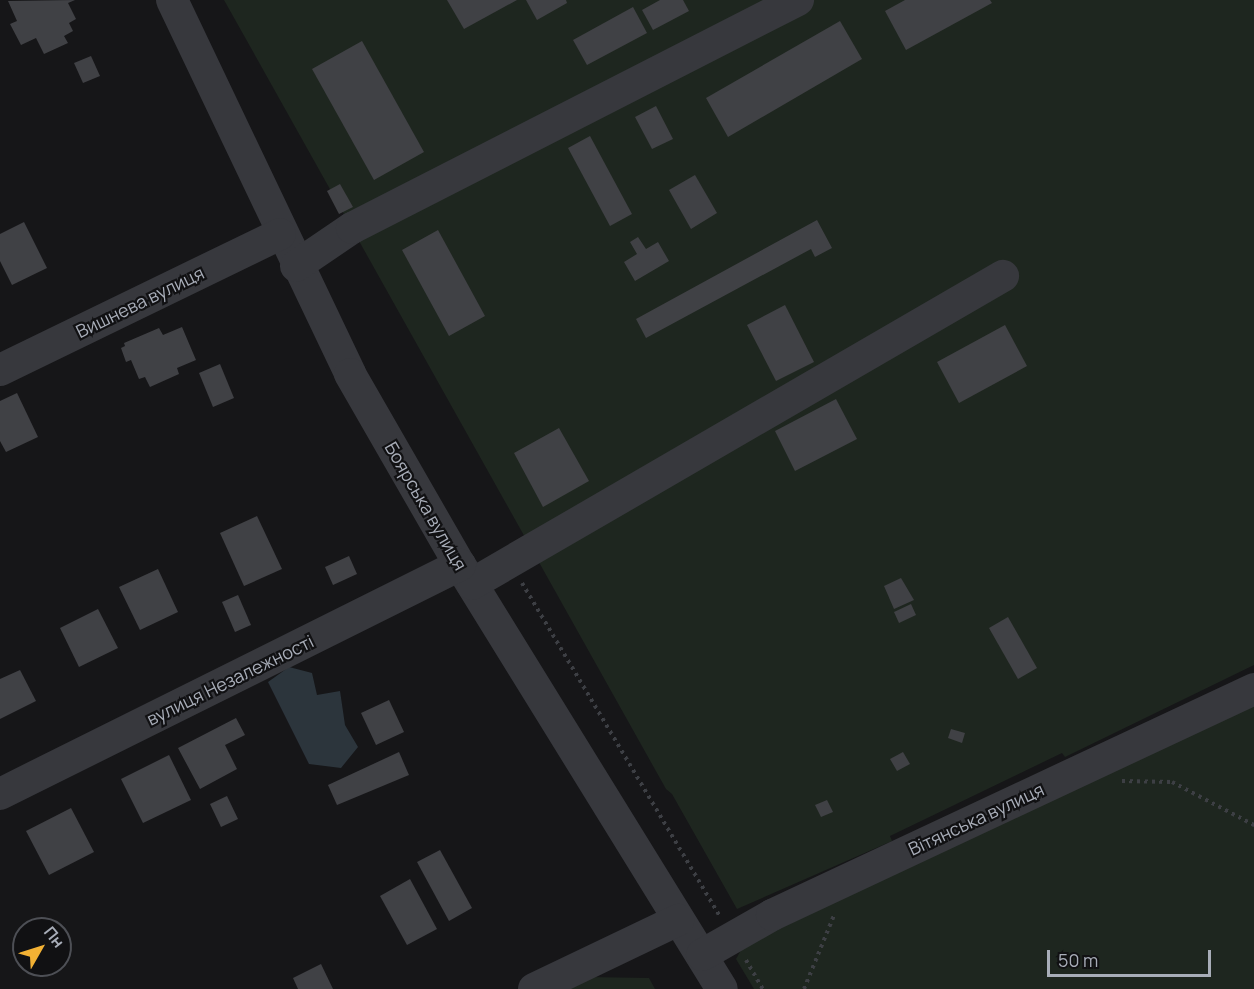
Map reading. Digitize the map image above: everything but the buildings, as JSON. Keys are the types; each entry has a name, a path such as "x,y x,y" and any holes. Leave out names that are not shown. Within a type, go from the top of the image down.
{"street":[{"name":"Боярська вулиця","path":"172,0 280,234 350,374 466,575 722,989"},
{"path":"296,266 352,228 798,0"},
{"name":"Вишнева вулиця","path":"0,370 280,234"},
{"name":"вулиця Незалежності","path":"0,794 466,575 510,562 1003,276"},
{"name":"Вітянська вулиця","path":"702,956 849,879 1254,689"},
{"path":"534,989 678,920"}],"path":[{"path":"510,562 763,989"},
{"path":"1117,780 1172,782 1254,825"},
{"path":"804,989 849,879"}],"shaded area":[{"path":"224,0 1254,0 1254,665 1065,757 1062,753 890,836 892,841 737,909 672,794 666,789"},
{"path":"289,667 312,673 317,695 340,691 345,725 358,747 341,768 309,764 268,682"},
{"path":"1254,683 1254,989 754,989 736,959 762,912"},
{"path":"587,977 649,978 655,989 564,989"}]}
